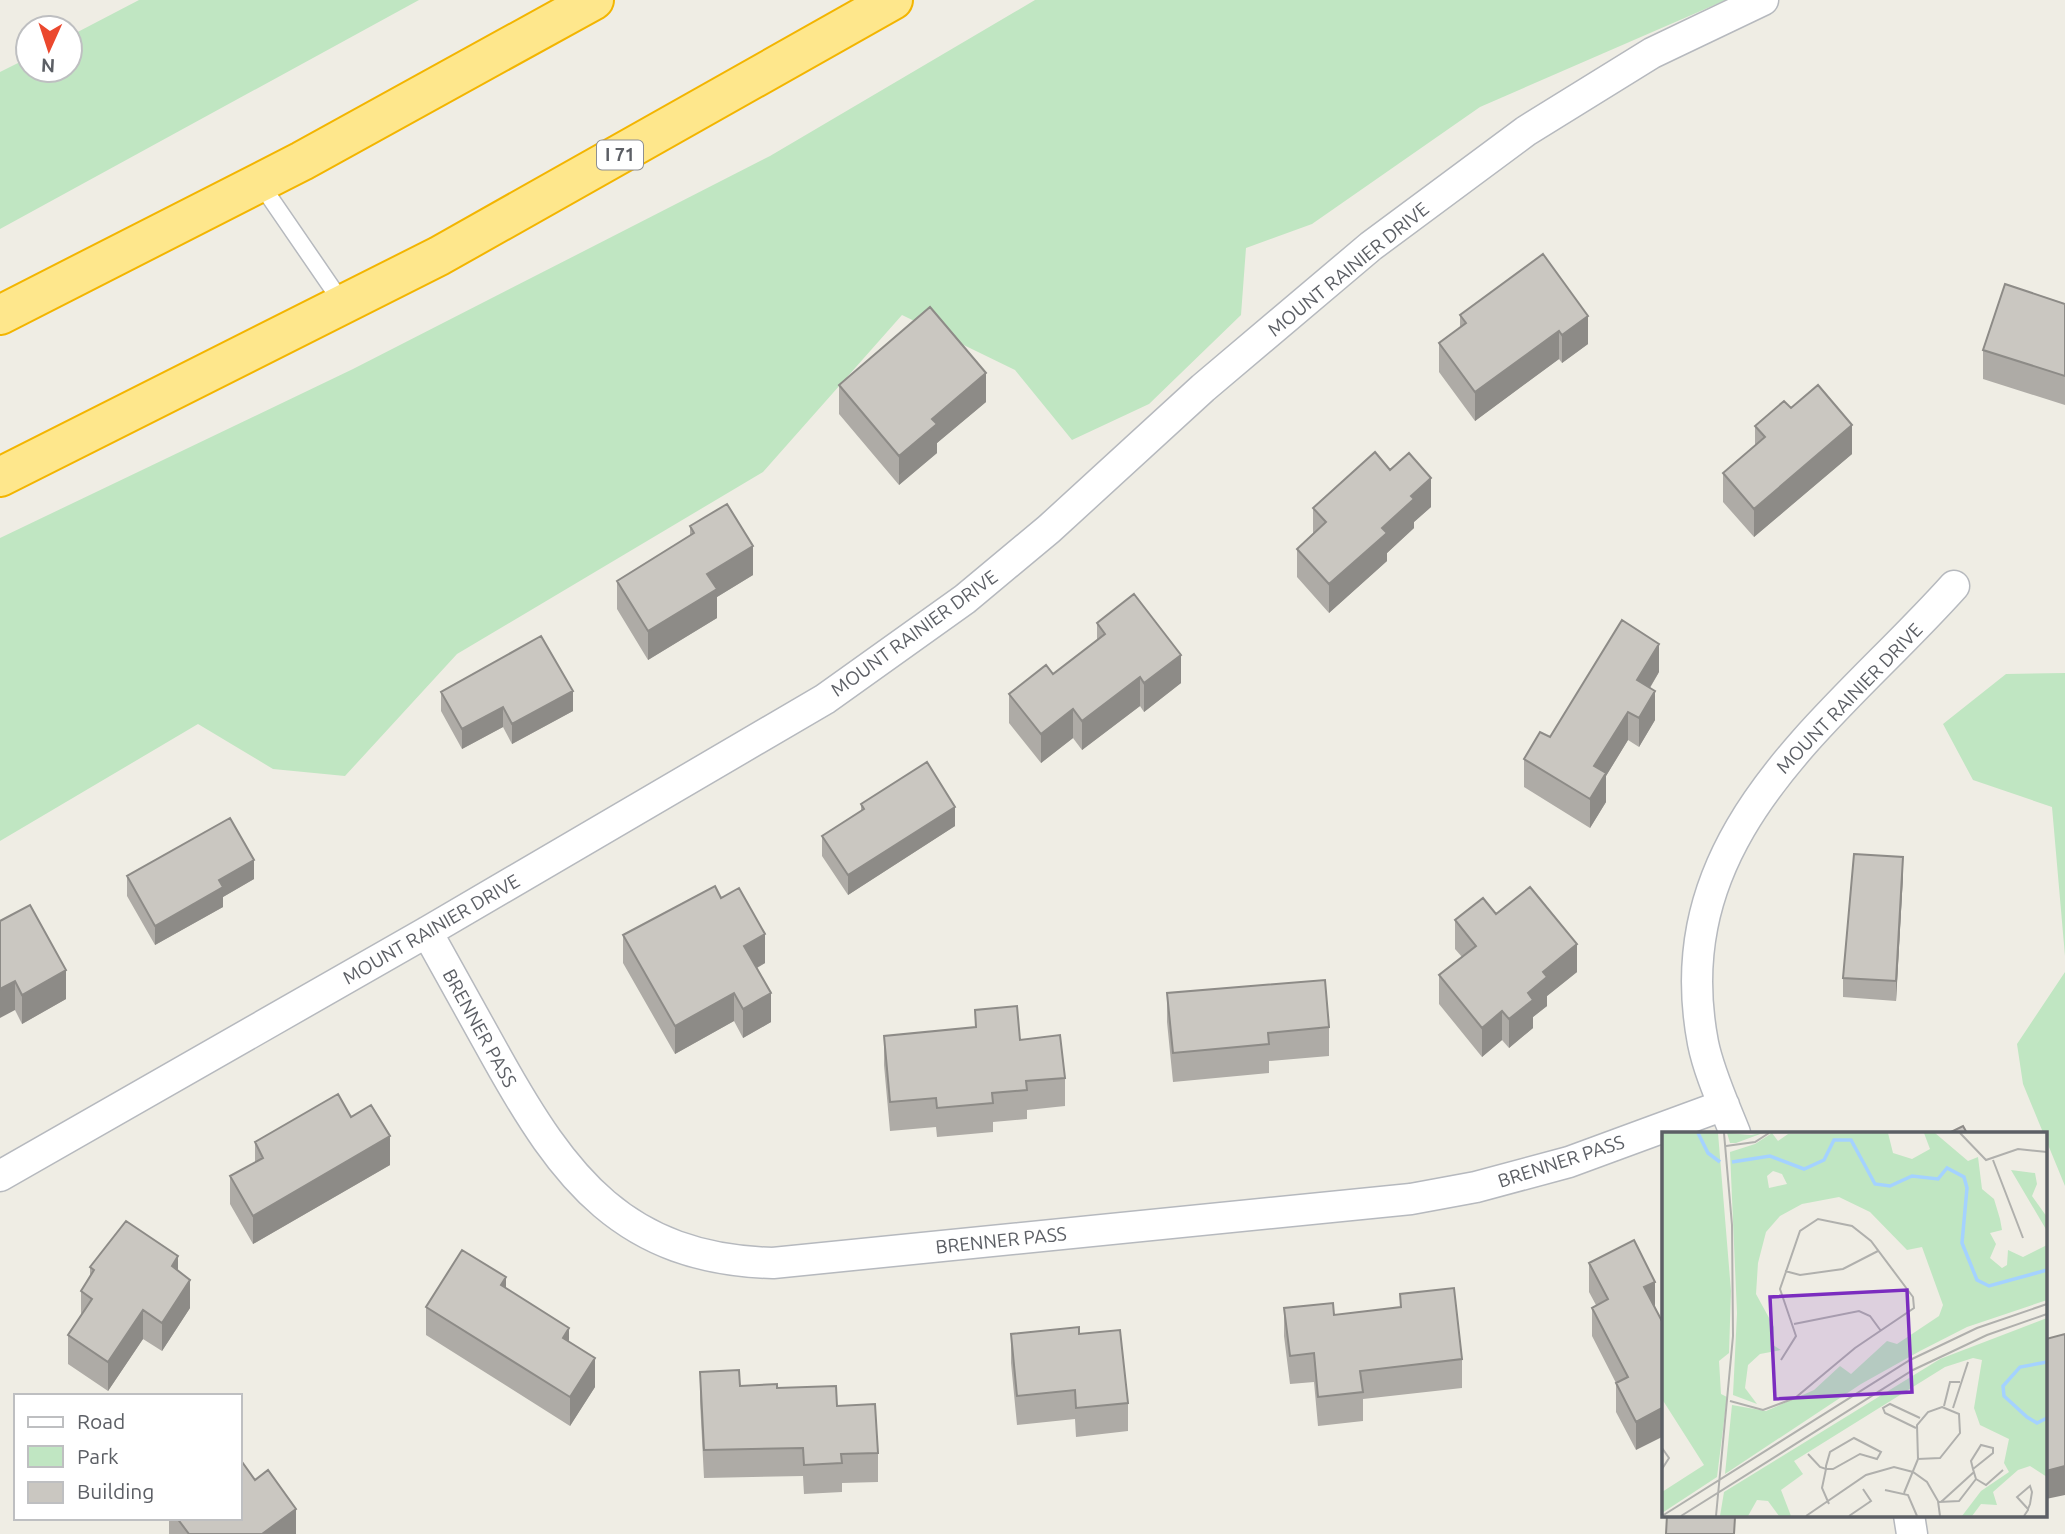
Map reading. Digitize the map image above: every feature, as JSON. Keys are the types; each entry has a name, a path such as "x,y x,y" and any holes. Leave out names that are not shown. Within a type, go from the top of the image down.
{"highway":[{"path":"0,315 260,183 594,0"},
{"name":"I 71","path":"0,478 451,249 893,0"}],"street":[{"name":"MOUNT RAINIER DRIVE","path":"0,1176 427,932 825,699 976,590 1049,529 1203,388 1371,246 1526,131 1652,53 1763,0"},
{"name":"MOUNT RAINIER DRIVE","path":"1735,1132 1703,1044 1700,936 1706,907 1729,847 1764,788 1802,743 1909,636 1954,586"},
{"name":"BRENNER PASS","path":"427,932 534,1124 576,1179 618,1215 654,1237 682,1250 743,1262 773,1263 1411,1199 1476,1187 1569,1162 1724,1105"},
{"path":"1909,1516 1912,1534"}],"lane":[{"path":"260,183 343,304"}],"green space":[{"path":"139,0 419,0 0,229 0,72 14,65 14,84 84,84 84,29"},
{"path":"1035,0 1726,0 1480,107 1312,224 1246,248 1241,315 1149,404 1072,440 1015,370 902,315 763,472 457,654 345,776 273,769 198,724 0,841 0,538 353,369 770,156"},
{"path":"2065,673 2065,956 2052,807 1973,780 1943,724 2006,674"},
{"path":"2065,972 2065,1186 2048,1145 2048,1132 2043,1132 2023,1084 2017,1044"}],"building":[{"path":"1543,254 1588,316 1562,335 1559,331 1475,392 1439,343 1466,323 1460,315"},
{"path":"2005,284 2065,304 2065,376 1983,350"},
{"path":"930,307 986,373 932,419 937,424 899,456 839,385"},
{"path":"1818,385 1852,425 1754,509 1723,473 1765,437 1755,426 1784,401 1791,408"},
{"path":"1375,452 1390,470 1409,453 1431,478 1411,496 1414,499 1382,528 1387,533 1329,584 1297,549 1326,522 1313,508"},
{"path":"727,504 753,546 707,574 717,589 648,631 617,581 694,533 690,526"},
{"path":"1134,594 1181,655 1144,683 1140,677 1082,721 1073,709 1041,734 1009,694 1046,665 1053,674 1105,634 1097,623"},
{"path":"1622,620 1659,644 1637,680 1655,691 1639,718 1628,712 1594,766 1606,773 1590,799 1524,759 1540,732 1550,737"},
{"path":"541,636 573,691 512,724 503,707 462,729 441,692"},
{"path":"927,762 955,807 848,875 822,836 864,809 861,804"},
{"path":"230,818 254,860 219,880 223,887 155,926 127,876"},
{"path":"1854,854 1903,857 1896,981 1843,978"},
{"path":"715,886 721,898 739,888 765,934 744,946 771,993 743,1009 734,993 675,1026 623,935"},
{"path":"1530,887 1577,944 1543,972 1547,977 1528,993 1533,1000 1509,1019 1502,1011 1482,1028 1439,975 1476,946 1455,920 1483,898 1496,914"},
{"path":"30,905 66,970 22,995 15,981 0,989 0,921"},
{"path":"1325,980 1329,1027 1268,1033 1269,1044 1173,1053 1167,993"},
{"path":"1017,1006 1020,1040 1060,1035 1065,1078 1026,1081 1027,1090 992,1093 993,1103 937,1108 936,1098 890,1102 884,1036 976,1027 975,1010"},
{"path":"338,1094 351,1117 371,1105 390,1136 253,1216 230,1176 263,1158 255,1142"},
{"path":"1963,1126 1966,1132 1951,1132"},
{"path":"126,1221 178,1256 172,1266 190,1280 162,1323 143,1310 108,1362 68,1335 92,1299 81,1291 94,1270 90,1267"},
{"path":"1634,1240 1655,1282 1644,1287 1662,1321 1662,1408 1636,1422 1616,1383 1628,1377 1592,1308 1608,1299 1589,1263"},
{"path":"462,1250 506,1277 501,1285 569,1328 563,1338 595,1358 570,1397 426,1307"},
{"path":"1454,1288 1462,1359 1360,1371 1363,1392 1318,1397 1314,1353 1290,1356 1284,1308 1333,1303 1334,1315 1401,1307 1400,1294"},
{"path":"1079,1327 1079,1334 1120,1330 1128,1403 1076,1408 1075,1390 1017,1396 1011,1334"},
{"path":"2065,1334 2065,1466 2048,1470 2048,1338"},
{"path":"739,1370 740,1386 836,1386 837,1406 875,1404 878,1453 841,1454 842,1463 804,1465 803,1448 704,1450 700,1372"},
{"path":"242,1462 255,1480 268,1470 296,1509 262,1534 189,1534 178,1520 242,1520"},
{"path":"1667,1516 1735,1517 1734,1534 1666,1534"}]}
